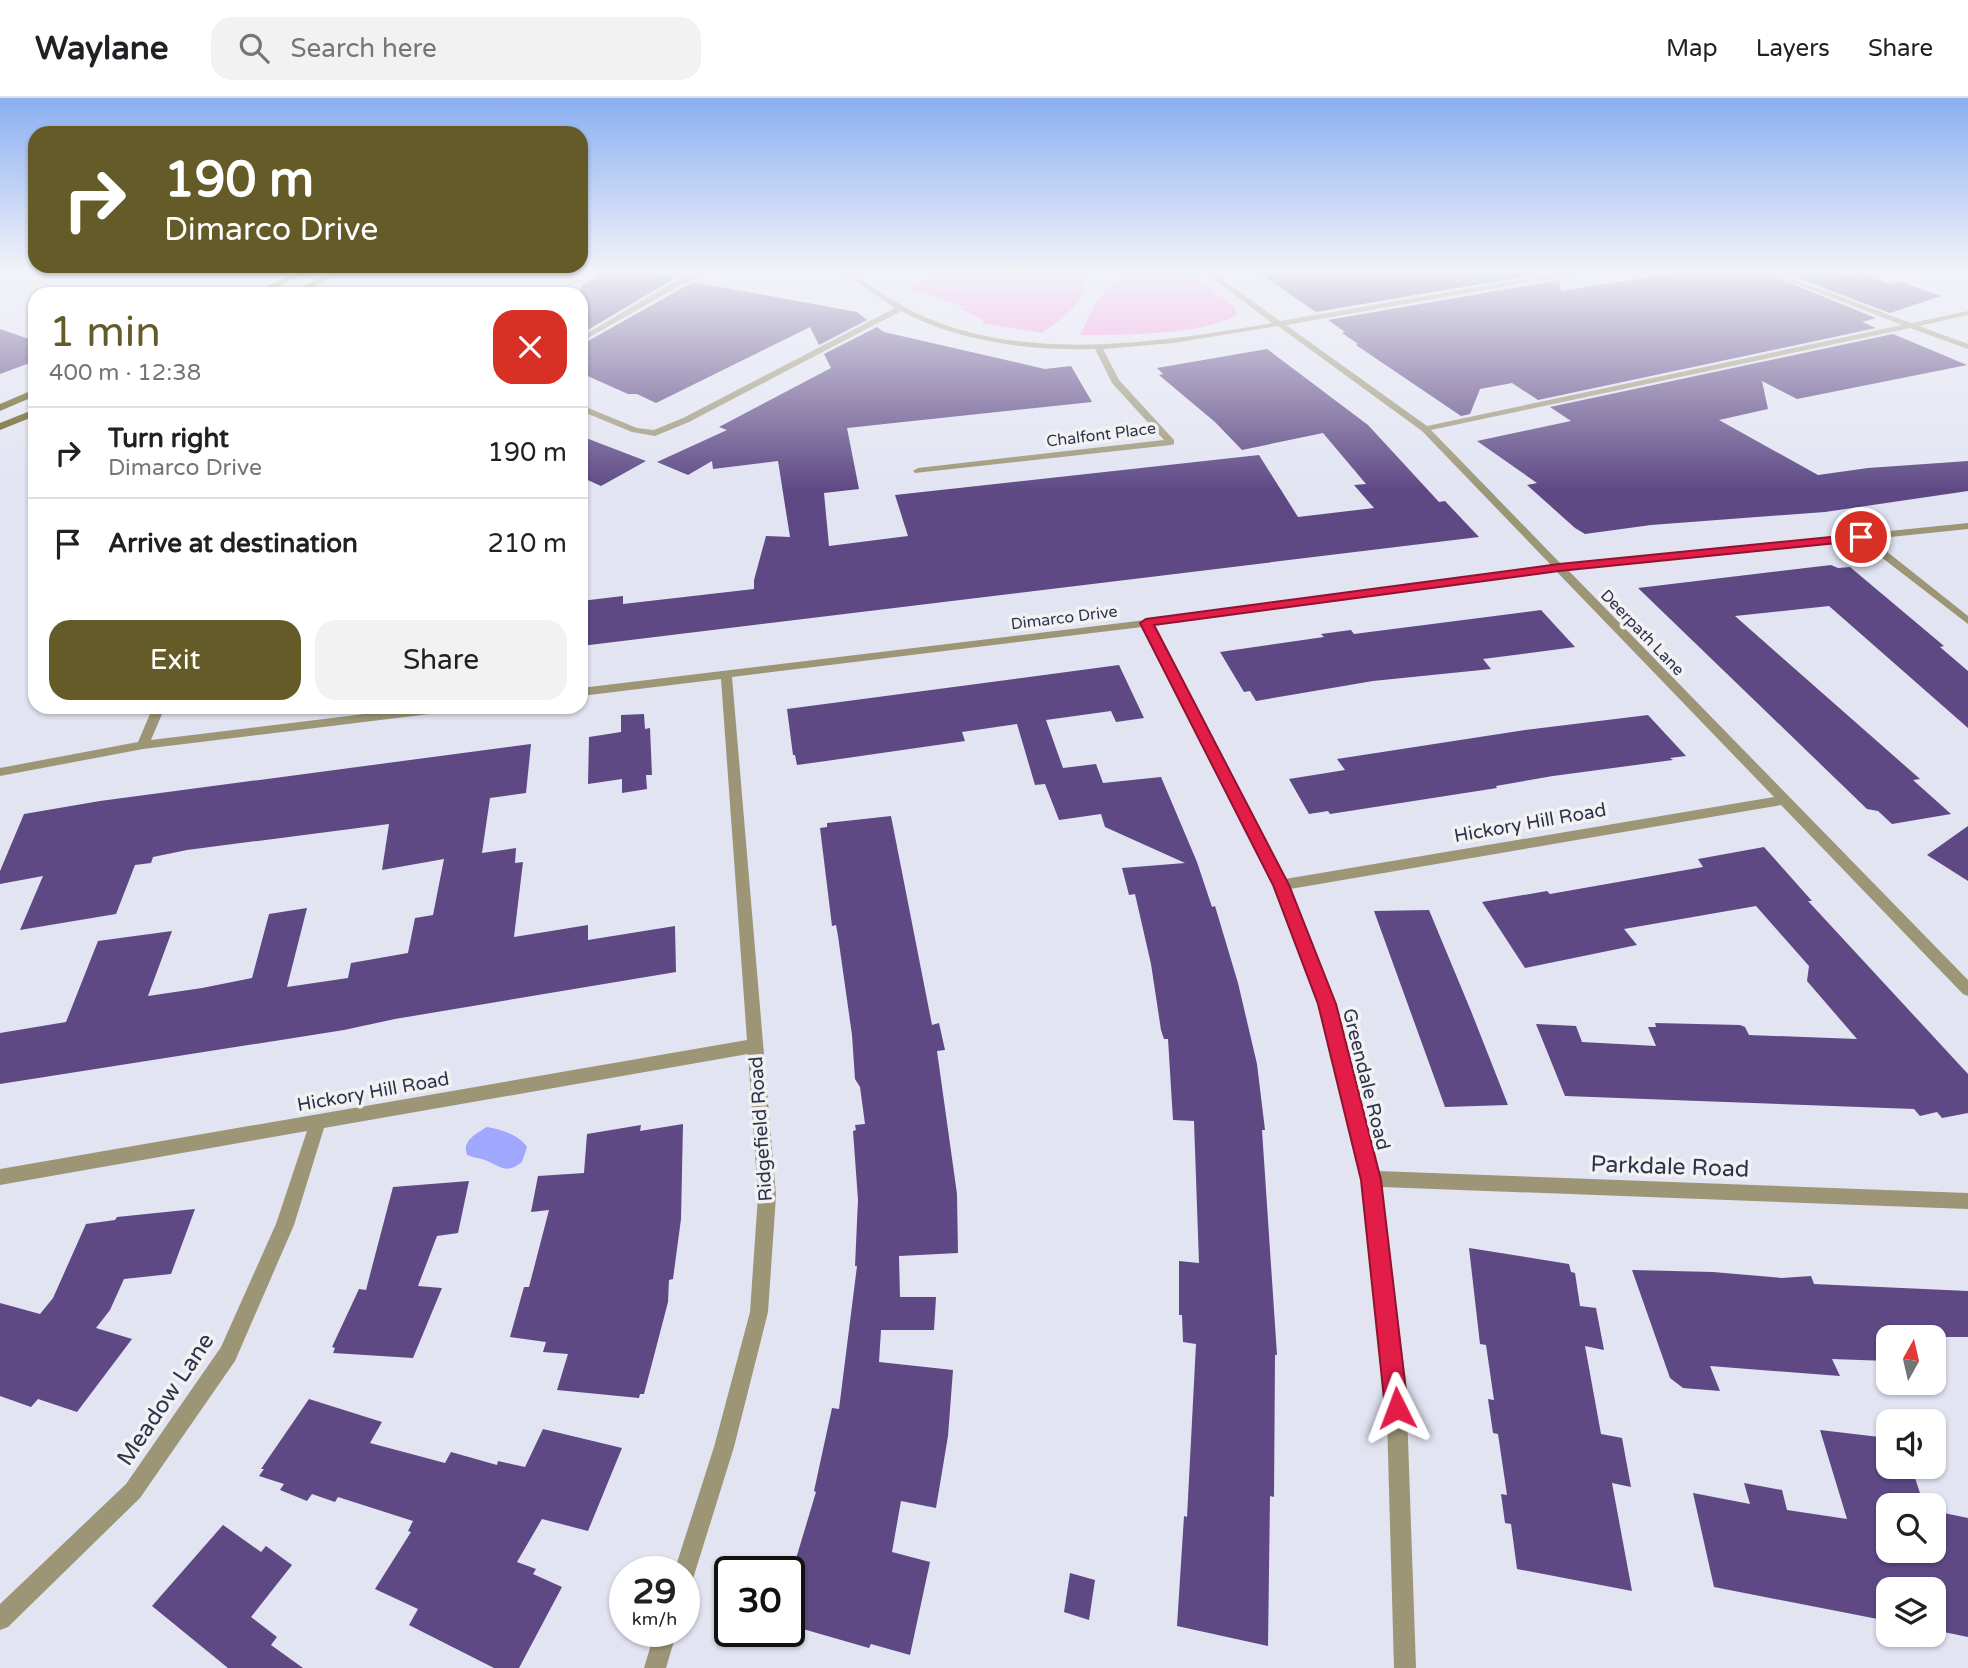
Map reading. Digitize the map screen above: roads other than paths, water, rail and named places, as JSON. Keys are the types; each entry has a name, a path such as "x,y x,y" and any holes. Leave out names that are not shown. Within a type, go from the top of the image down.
{"main road":[{"path":"0,408 28,395"},
{"path":"0,427 28,415"}],"street":[{"path":"588,411 635,430 655,433 686,420 831,344"},
{"path":"1042,344 1099,349 1157,344"},
{"name":"Deerpath Lane","path":"1310,344 1425,429 1968,990"},
{"path":"1425,429 1820,344"},
{"name":"Chalfont Place","path":"918,471 1171,442 1115,381 1099,349"},
{"name":"Dimarco Drive","path":"588,691 1146,623 1559,567 1968,526"},
{"path":"1861,537 1968,621"},
{"name":"Greendale Road","path":"1146,623 1281,885 1327,1004 1371,1180 1396,1382 1405,1668"},
{"name":"Ridgefield Road","path":"690,1556 724,1447 760,1312 767,1196 726,674"},
{"path":"143,745 156,714"},
{"path":"0,772 143,745 397,714"},
{"name":"Hickory Hill Road","path":"1281,885 1786,800"},
{"name":"Hickory Hill Road","path":"0,1177 754,1046"},
{"name":"Meadow Lane","path":"0,1619 133,1491 228,1354 285,1225 318,1122"},
{"name":"Parkdale Road","path":"1371,1180 1968,1201"},
{"path":"655,1668 661,1647"}],"water":[{"path":"487,1127 509,1133 524,1143 527,1147 522,1162 507,1169 467,1155 468,1141"}]}
